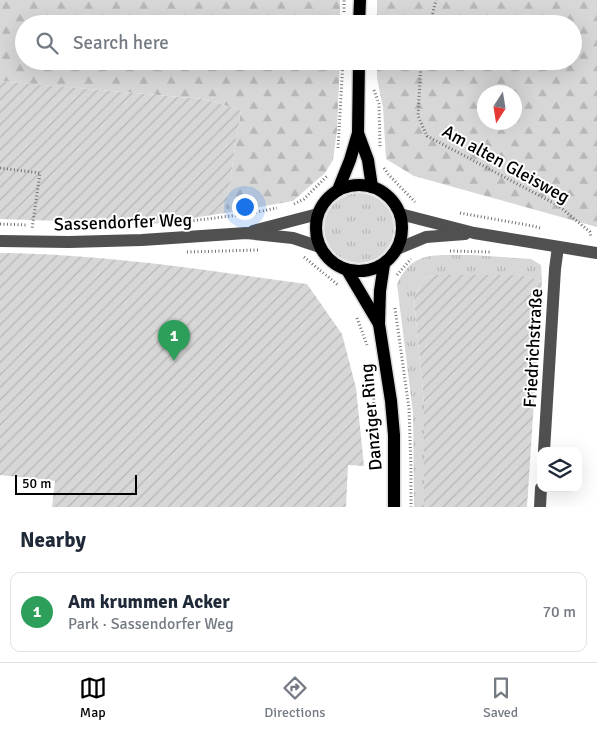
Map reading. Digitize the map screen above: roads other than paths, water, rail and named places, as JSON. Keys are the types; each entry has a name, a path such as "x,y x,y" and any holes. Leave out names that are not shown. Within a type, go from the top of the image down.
{"main road":[{"path":"359,15 360,0"},
{"path":"338,190 358,133 359,70"},
{"path":"358,133 368,160 372,187"},
{"path":"355,185 372,187 384,193 394,203 400,214 402,232 397,249 384,264 366,271 347,270 331,262 320,247 316,230 318,214 326,200 338,190 355,185"},
{"name":"Danziger Ring","path":"384,264 380,291 379,324 391,401 394,435 394,507"},
{"name":"Danziger Ring","path":"347,270 379,324"}],"street":[{"name":"Sassendorfer Weg","path":"246,233 318,214"},
{"path":"400,214 474,233 596,253"},
{"name":"Sassendorfer Weg","path":"0,241 132,240 246,233 293,238 320,247"},
{"path":"397,249 426,237 474,233"},
{"name":"Friedrichstraße","path":"544,447 555,268 558,247"},
{"path":"540,507 541,492"}],"place":[{"name":"Am krummen Acker","path":"174,361"}]}
